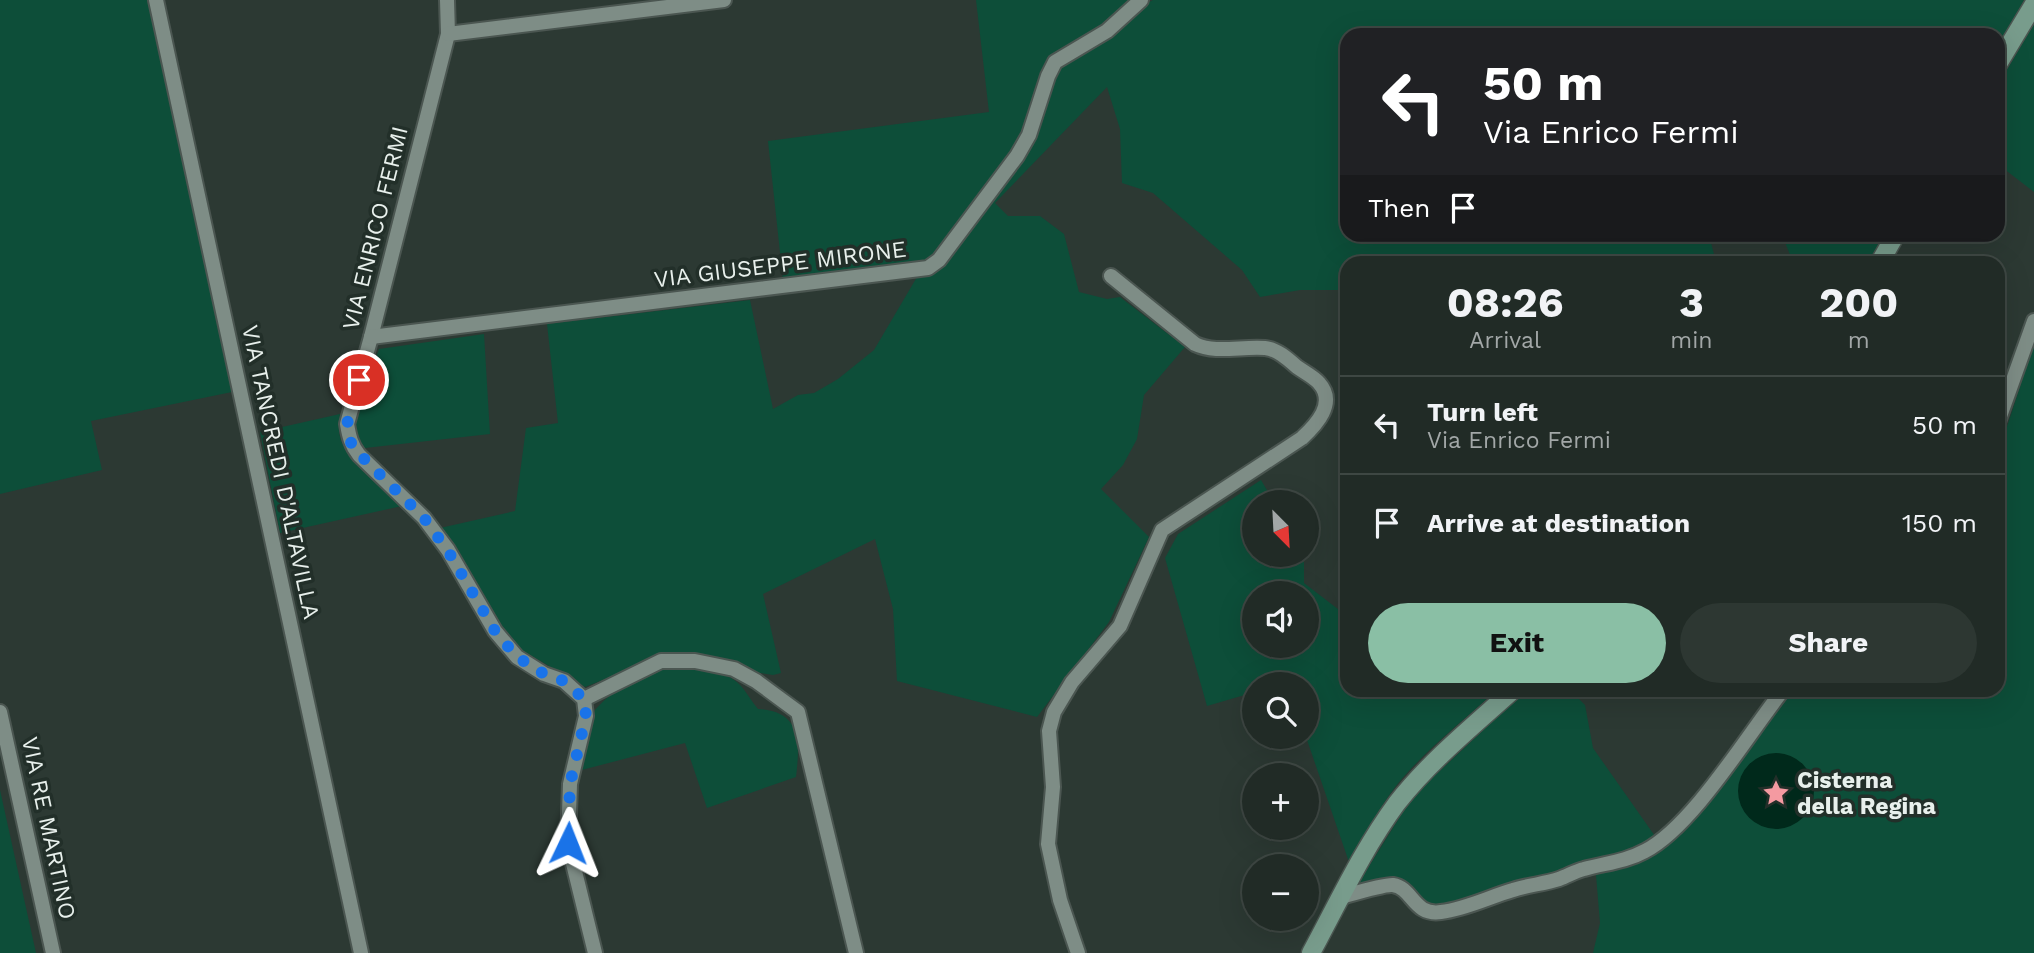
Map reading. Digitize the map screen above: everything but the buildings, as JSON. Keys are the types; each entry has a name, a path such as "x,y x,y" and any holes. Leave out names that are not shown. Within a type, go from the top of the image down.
{"main road":[{"path":"2005,52 2034,4"},
{"path":"1311,953 1397,804 1427,769 1505,697"}],"street":[{"name":"VIA TANCREDI D'ALTAVILLA","path":"156,0 361,953"},
{"name":"VIA ENRICO FERMI","path":"447,0 448,34 372,337 347,424 352,447 424,518 460,569 495,631 517,657 544,674 564,681 584,699"},
{"path":"448,34 724,0"},
{"name":"VIA GIUSEPPE MIRONE","path":"372,337 928,268 939,260 1030,135 1055,62 1107,31 1141,0"},
{"path":"1078,953 1060,900 1048,844 1053,787 1049,731 1054,712 1072,682 1120,626 1162,530 1301,438 1318,424 1326,408 1321,384 1280,354 1266,348 1205,349 1195,344 1111,276"},
{"path":"2005,402 2034,321"},
{"path":"595,953 568,843 570,784 586,716 584,699 662,661 695,661 734,669 756,681 798,712 856,953"},
{"path":"1341,897 1391,885 1399,887 1427,912 1441,912 1584,869 1628,859 1646,851 1674,830 1704,795 1778,697"},
{"name":"VIA RE MARTINO","path":"0,712 53,953"}],"shaded area":[{"path":"0,0 147,0 170,92 232,392 91,421 102,470 0,494"},
{"path":"976,0 1129,0 1108,22 1052,60 1024,134 1012,154 931,260 783,280 768,141 989,112"},
{"path":"1153,0 2024,0 2005,33 2005,28 1340,28 1340,242 1711,242 1714,256 1340,256 1340,290 1300,290 1260,297 1242,270 1153,193 1122,183 1120,129 1107,87 995,203 1008,216 1040,216 1064,234 1079,292 1107,299 1120,297 1185,347 1144,395 1137,439 1123,465 1101,489 1149,537 1109,622 1037,717 897,681 893,609 875,539 763,594 781,673 773,675 754,672 720,660 661,657 585,687 513,645 500,629 458,550 440,528 515,511 526,428 558,423 547,324 750,300 773,409 798,395 814,393 838,379 874,350 917,277 929,273 990,197 1058,66 1131,12"},
{"path":"2034,24 2034,192 2005,170 2005,73"},
{"path":"1785,242 1881,242 1873,256 1791,256"},
{"path":"484,334 490,434 365,448 362,445 356,434 357,416 379,349"},
{"path":"2034,344 2034,953 1593,953 1600,923 1596,875 1642,858 1684,832 1789,697 2005,697 2005,433"},
{"path":"340,414 339,433 346,450 402,506 280,533 260,432"},
{"path":"1261,480 1267,490 1246,490"},
{"path":"1242,492 1242,567 1304,567 1304,581 1242,581 1242,658 1319,658 1319,595 1340,611 1340,697 1489,697 1432,748 1396,786 1377,814 1350,865 1319,775 1319,763 1315,763 1310,749 1319,749 1319,672 1242,672 1242,696 1207,706 1165,558 1178,534"},
{"path":"670,667 698,668 726,675 741,686 758,709 772,711 790,722 797,741 796,777 707,808 685,743 578,771 592,714 599,705 627,684"},
{"path":"1519,697 1577,697 1585,705 1593,748 1657,839 1625,855 1584,861 1543,879 1444,906 1427,906 1410,890 1356,887 1406,807 1428,782"},
{"name":"Cisterna della Regina","path":"1776,753 1791,756 1803,764 1811,776 1814,791 1811,806 1803,818 1791,826 1776,829 1761,826 1749,818 1741,806 1738,791 1741,776 1749,764 1761,756"},
{"path":"0,790 36,953 0,953"}],"place":[{"name":"Cisterna della Regina","path":"1776,793"}],"route":[{"path":"359,380 347,424 352,447 424,518 465,578 495,631 517,657 544,674 564,681 584,699 586,716 570,784 568,843"}]}
